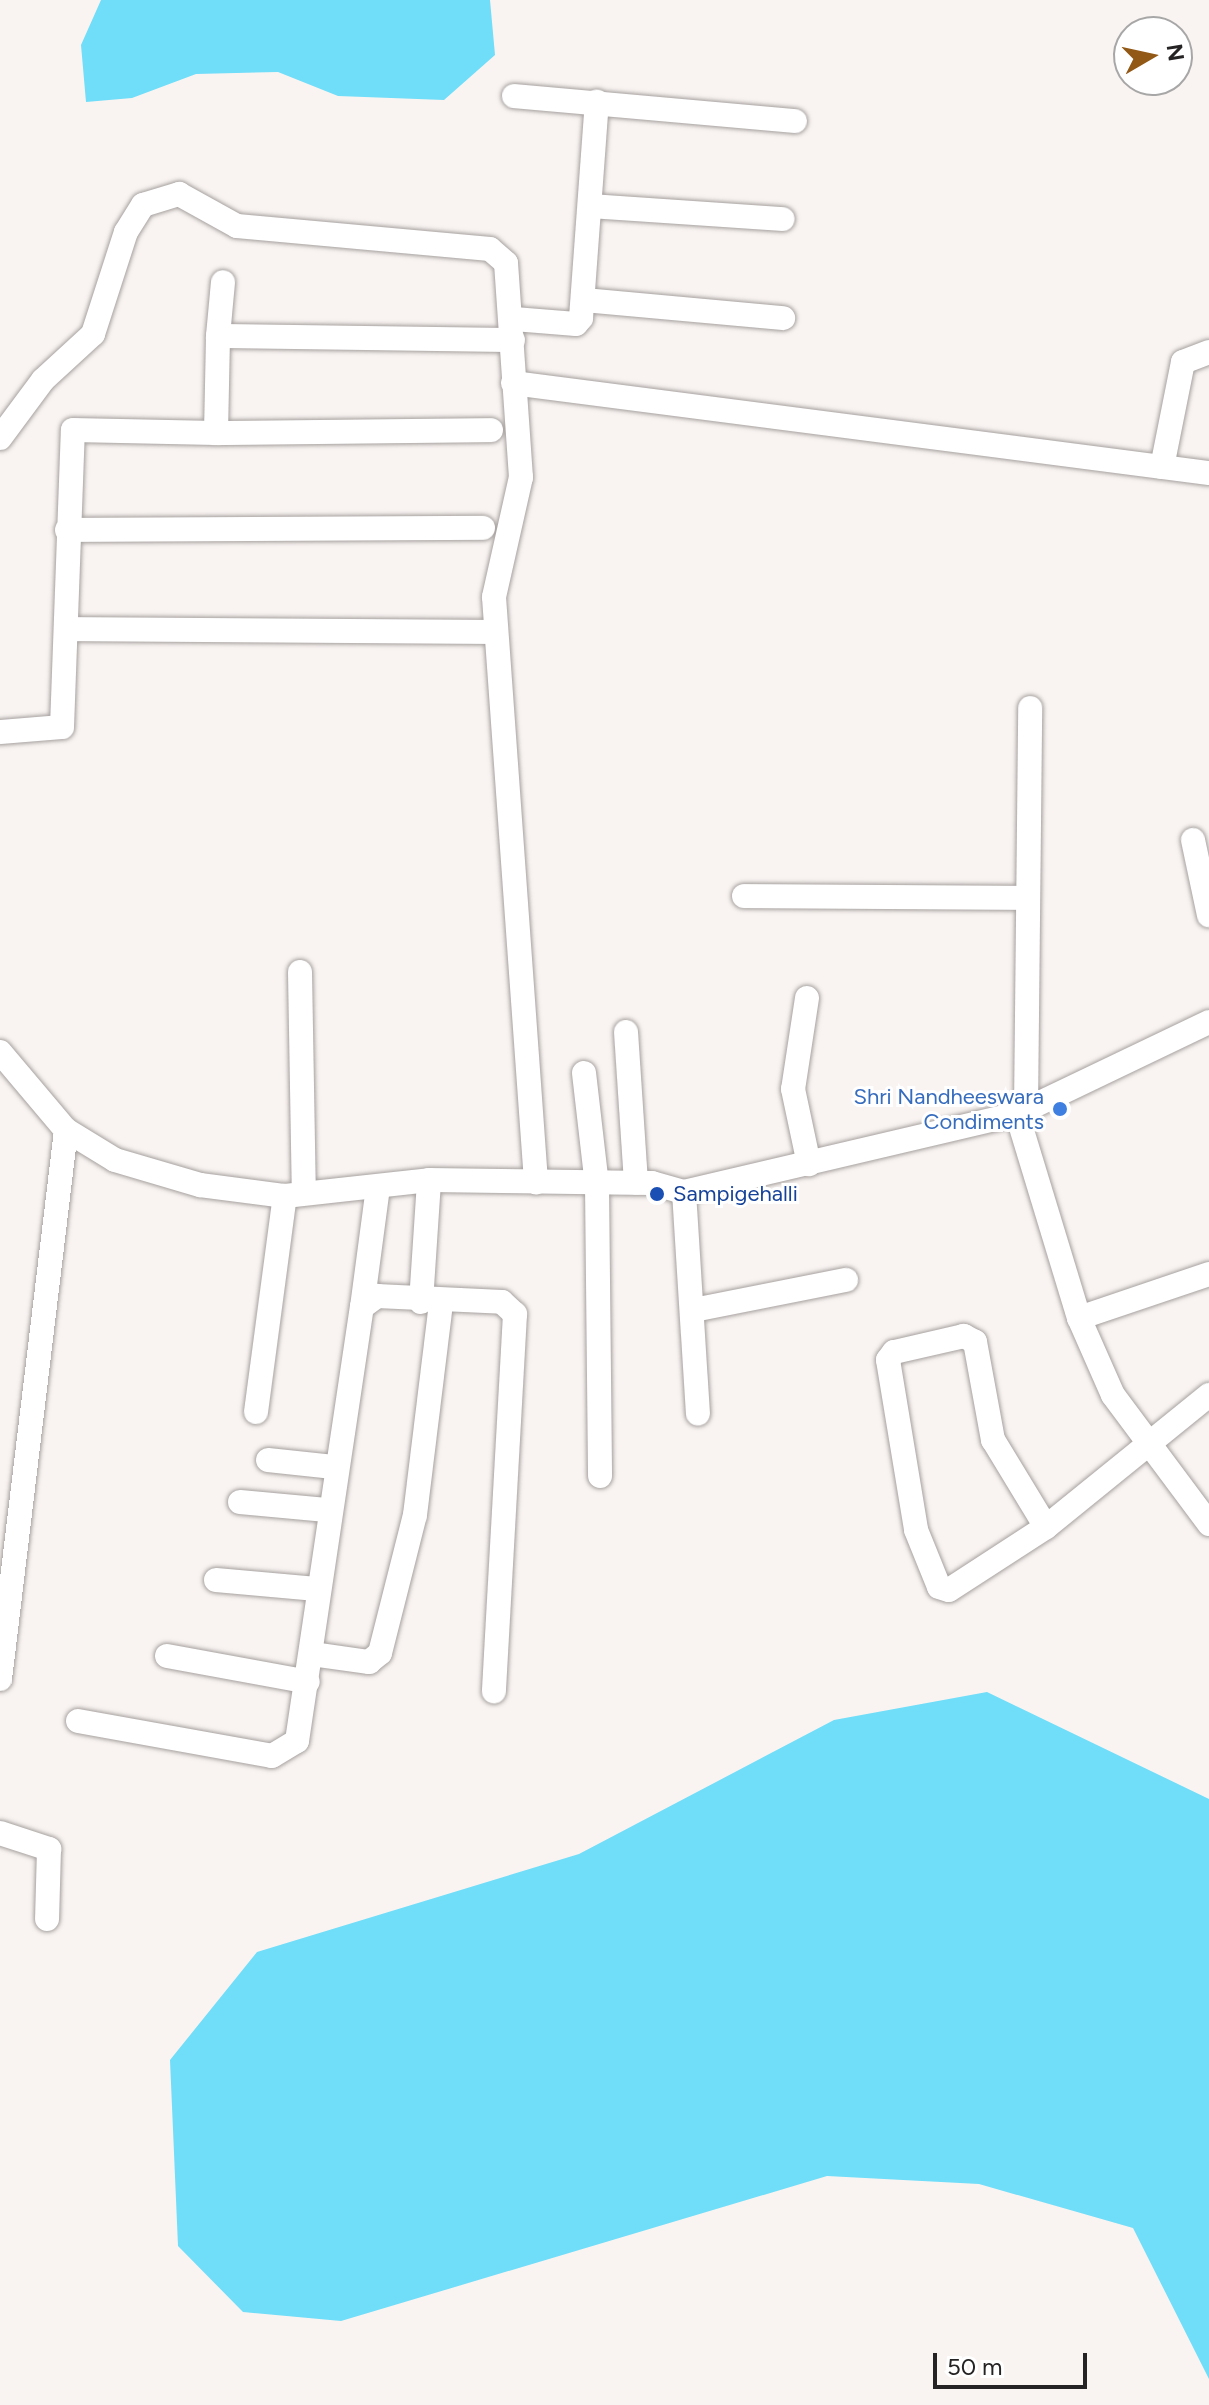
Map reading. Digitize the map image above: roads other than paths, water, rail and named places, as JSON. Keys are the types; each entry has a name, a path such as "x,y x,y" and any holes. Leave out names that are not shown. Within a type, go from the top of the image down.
{"street":[{"path":"514,96 795,121"},
{"path":"218,336 513,329 576,324 584,300 597,102"},
{"path":"0,438 43,380 93,334 126,232 143,205 179,194 237,226 490,249 506,263 513,329 520,501 494,597 536,1182"},
{"path":"591,206 783,219"},
{"path":"216,433 218,336 223,282"},
{"path":"584,300 783,318"},
{"path":"1162,467 1183,362 1209,352"},
{"path":"513,383 1209,473"},
{"path":"0,732 62,727 73,430 216,433 491,430"},
{"path":"67,530 483,528"},
{"path":"67,629 486,632"},
{"path":"1030,708 1022,1112 1079,1318 1145,1445 1209,1524"},
{"path":"1193,840 1209,915"},
{"path":"744,896 1028,898"},
{"path":"256,1412 295,1194 300,972"},
{"path":"807,998 793,1089 809,1164"},
{"path":"0,1052 66,1130 154,1174 295,1194 429,1180 597,1185 636,1183 684,1192 1022,1112 1209,1022"},
{"path":"626,1032 636,1183"},
{"path":"584,1073 597,1185 600,1476"},
{"path":"0,1679 66,1130"},
{"path":"312,1654 369,1662 380,1653 415,1515 431,1302 429,1180"},
{"path":"78,1721 272,1756 297,1741 312,1654 327,1510 362,1307 378,1187"},
{"path":"684,1192 694,1310 698,1414"},
{"path":"1079,1318 1209,1274"},
{"path":"694,1310 846,1280"},
{"path":"362,1307 377,1296 431,1302 502,1302 515,1314 494,1691"},
{"path":"1046,1527 993,1440 975,1342 964,1336 894,1352 888,1360 916,1530 939,1587 949,1590 1046,1527 1209,1395"},
{"path":"268,1460 334,1467"},
{"path":"240,1502 327,1510"},
{"path":"216,1580 317,1589"},
{"path":"167,1656 308,1682"},
{"path":"0,1833 49,1849 47,1919"}],"water":[{"path":"101,0 490,0 495,55 444,100 338,96 278,72 196,74 132,98 86,102 81,45"},
{"path":"987,1692 1209,1799 1209,2379 1133,2228 979,2184 827,2176 341,2321 243,2312 178,2246 170,2060 257,1952 579,1854 834,1720"}],"place":[{"name":"Shri Nandheeswara Condiments","path":"1060,1109"},
{"name":"Sampigehalli","path":"657,1194"}]}
